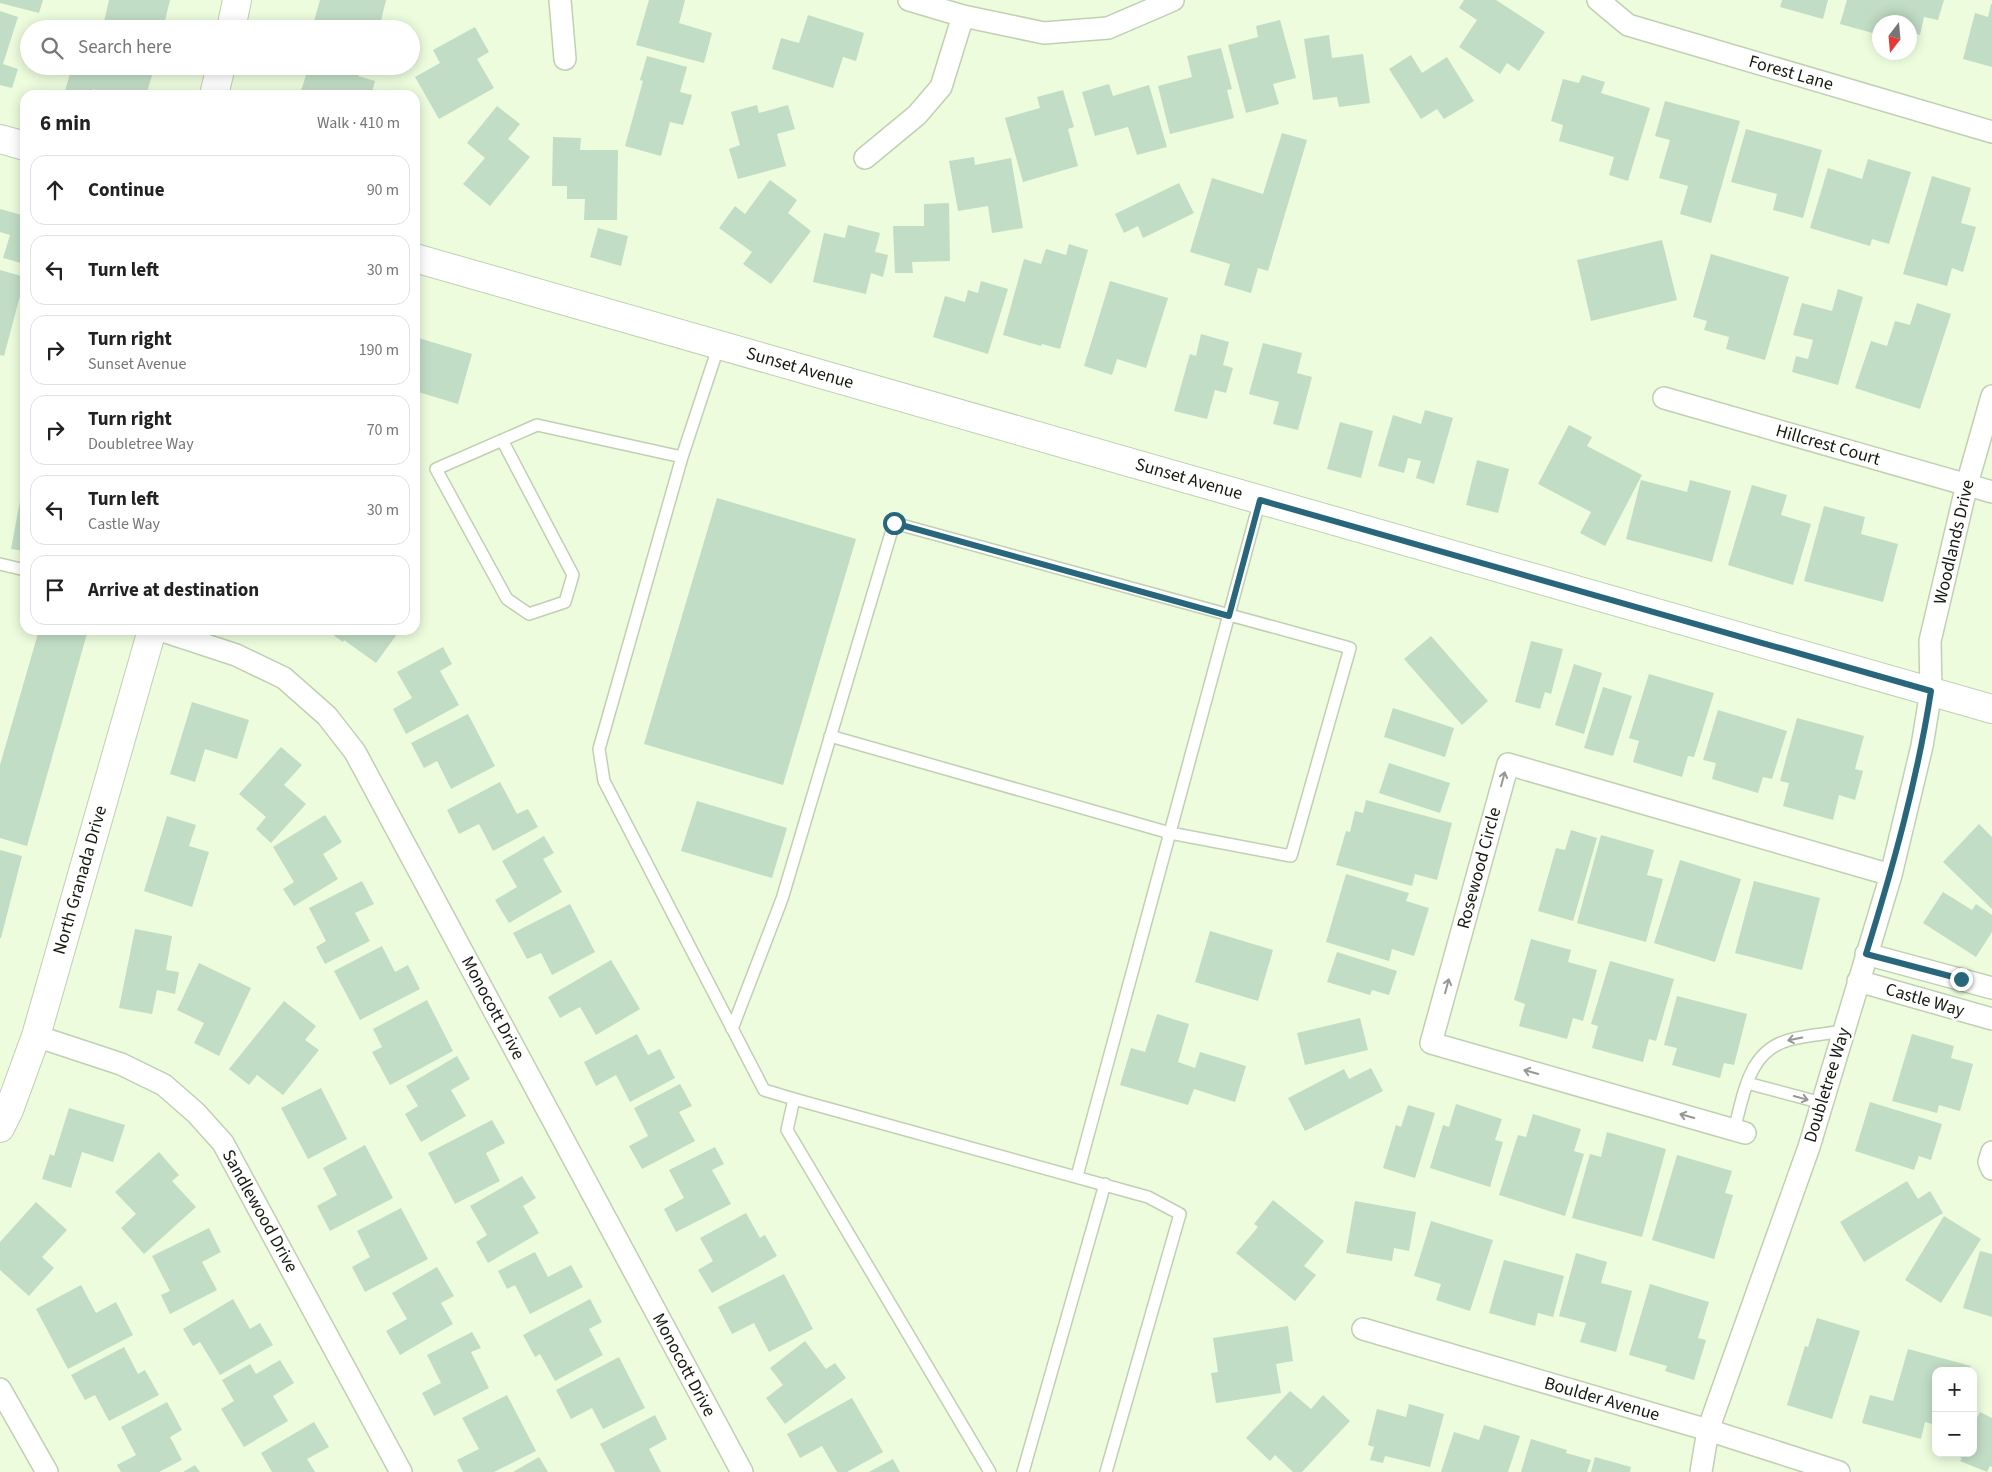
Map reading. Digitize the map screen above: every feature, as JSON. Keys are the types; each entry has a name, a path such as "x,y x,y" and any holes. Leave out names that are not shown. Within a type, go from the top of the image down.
{"main road":[{"path":"233,20 237,0"},
{"path":"215,90 220,75"},
{"path":"0,139 20,145"},
{"name":"Sunset Avenue","path":"420,259 1992,709"},
{"name":"North Granada Drive","path":"0,1128 9,1110 36,1036 151,635"}],"street":[{"path":"560,0 565,59"},
{"path":"909,0 963,16 1044,33 1108,28 1172,0"},
{"name":"Forest Lane","path":"1598,0 1628,25 1992,132"},
{"path":"865,158 916,115 941,87 963,16"},
{"name":"Woodlands Drive","path":"1931,691 1930,641 1967,484 1992,396"},
{"name":"Hillcrest Court","path":"1664,398 1992,492"},
{"name":"Monocott Drive","path":"175,635 236,655 284,678 327,716 355,752 742,1472"},
{"name":"Doubletree Way","path":"1702,1472 1708,1430 1809,1147 1891,875 1922,746 1931,691"},
{"name":"Rosewood Circle","path":"1740,1131 1432,1043 1508,764 1891,875"},
{"name":"Castle Way","path":"1866,954 1992,988"},
{"name":"Castle Way","path":"1858,981 1992,1020"},
{"name":"Sandlewood Drive","path":"36,1036 122,1064 164,1086 196,1113 223,1143 401,1472"},
{"path":"1992,1152 1989,1162 1992,1169"},
{"name":"Boulder Avenue","path":"1363,1329 1708,1430 1839,1472"},
{"path":"0,1389 47,1472"}],"lane":[{"path":"719,345 682,457 599,749 604,781 764,1090 1105,1184 1148,1197 1180,1214 1106,1472"},
{"path":"502,440 573,575 565,602 530,614 507,599 436,469 502,440 537,425 682,457"},
{"path":"1077,1176 1260,500"},
{"path":"732,1029 782,899 830,736 894,523 1350,648 1291,856 1170,834 830,736"},
{"path":"0,564 20,569"},
{"path":"1740,1131 1747,1083 1754,1064 1768,1050 1788,1040 1843,1031"},
{"path":"1747,1083 1822,1103"},
{"path":"794,1099 787,1130 990,1472"},
{"path":"1022,1472 1105,1184"}],"building":[{"path":"0,0 43,0 39,13 0,3"},
{"path":"109,0 170,0 165,20 104,20"},
{"path":"320,0 386,0 381,20 314,20"},
{"path":"649,0 685,0 679,23 712,33 704,63 636,45"},
{"path":"1464,0 1496,0 1545,32 1519,71 1507,63 1500,74 1459,47 1477,20 1459,8"},
{"path":"1782,0 1828,0 1823,19 1780,7"},
{"path":"1847,0 1944,0 1938,20 1924,17 1920,35 1917,34 1917,15 1872,15 1872,33 1840,24"},
{"path":"1991,4 1992,67 1963,59 1975,13 1988,17"},
{"path":"0,11 18,17 3,64 18,69 12,88 0,85"},
{"path":"808,15 864,33 856,61 843,57 833,88 772,69 781,38 799,43"},
{"path":"1280,20 1296,78 1273,84 1279,104 1246,113 1228,45 1258,37 1256,26"},
{"path":"475,27 489,52 477,59 494,88 439,119 415,77 440,63 433,50"},
{"path":"1329,35 1332,58 1363,54 1370,103 1339,107 1337,97 1313,100 1304,39"},
{"path":"1221,48 1232,89 1227,90 1234,118 1170,134 1158,86 1192,77 1187,56"},
{"path":"1411,55 1422,73 1447,57 1474,101 1444,119 1437,109 1421,119 1389,69"},
{"path":"647,56 687,67 680,92 692,95 683,125 670,122 661,156 625,146 643,81 640,80"},
{"path":"70,75 152,75 148,90 65,90"},
{"path":"306,75 358,75 375,81 372,90 301,90"},
{"path":"1582,75 1605,82 1601,93 1650,108 1628,181 1609,175 1614,157 1559,141 1563,125 1551,121 1563,79 1579,83"},
{"path":"1109,84 1113,96 1149,85 1167,147 1137,155 1128,127 1095,136 1082,92"},
{"path":"1063,90 1074,127 1068,129 1078,166 1023,182 1005,118 1040,108 1037,97"},
{"path":"1665,101 1740,121 1711,223 1680,214 1688,186 1659,178 1670,140 1655,136"},
{"path":"757,105 759,113 788,105 795,129 777,134 786,166 738,179 729,149 740,145 731,112"},
{"path":"497,106 520,124 508,139 530,157 490,206 463,184 485,158 467,143"},
{"path":"1746,129 1822,150 1803,218 1773,210 1777,194 1731,182"},
{"path":"1282,133 1307,140 1268,271 1258,268 1251,293 1224,285 1230,264 1190,252 1212,178 1263,194"},
{"path":"553,137 581,138 580,150 618,150 617,220 584,220 585,199 567,199 567,186 552,186"},
{"path":"974,157 975,165 1011,158 1023,228 992,233 988,206 958,211 949,161"},
{"path":"1868,159 1911,172 1889,244 1872,239 1870,246 1810,228 1828,168 1862,179"},
{"path":"1932,176 1971,188 1961,223 1976,227 1963,272 1952,268 1947,286 1903,274"},
{"path":"770,180 797,200 788,213 811,231 771,284 743,264 752,252 719,228 735,206 745,214"},
{"path":"1179,183 1194,213 1143,238 1138,226 1124,233 1115,214"},
{"path":"949,203 950,261 912,262 913,273 895,273 893,226 924,226 924,204"},
{"path":"0,209 20,215 20,263 3,258 10,235 0,232"},
{"path":"848,225 880,233 875,252 888,255 883,277 871,273 866,294 813,282 824,233 845,238"},
{"path":"598,228 628,236 621,266 590,257"},
{"path":"1662,240 1677,300 1591,321 1577,260"},
{"path":"1069,244 1088,250 1060,349 1042,344 1041,346 1003,335 1024,259 1041,264 1046,249 1066,255"},
{"path":"1711,254 1789,277 1765,360 1726,349 1729,337 1704,330 1707,321 1693,317"},
{"path":"0,270 20,276 20,296 4,356 0,355"},
{"path":"981,281 1008,289 988,354 933,337 945,296 965,302 968,290 978,293"},
{"path":"1110,281 1168,298 1146,368 1117,359 1112,375 1084,366"},
{"path":"1838,289 1863,297 1838,385 1792,372 1796,356 1808,359 1813,340 1793,335 1802,303 1832,311"},
{"path":"1917,303 1951,314 1920,409 1855,388 1871,341 1887,346 1895,321 1910,325"},
{"path":"1201,334 1229,342 1223,365 1233,368 1226,393 1215,390 1207,419 1174,411 1190,354 1196,356"},
{"path":"420,338 472,354 458,404 420,393"},
{"path":"1263,343 1302,353 1297,373 1312,377 1298,430 1273,424 1279,402 1249,394"},
{"path":"1425,410 1453,418 1434,484 1416,478 1421,461 1408,458 1404,473 1378,466 1393,415 1421,424"},
{"path":"1340,422 1373,431 1361,478 1327,469"},
{"path":"1569,425 1592,437 1587,446 1642,475 1605,546 1580,533 1591,512 1538,484"},
{"path":"1477,460 1509,469 1498,513 1466,505"},
{"path":"1641,480 1687,492 1690,480 1731,491 1712,562 1626,539"},
{"path":"1752,485 1787,495 1781,515 1811,524 1793,585 1728,565"},
{"path":"717,498 856,539 783,785 644,744"},
{"path":"20,501 20,550 11,549"},
{"path":"1824,506 1865,517 1861,534 1898,544 1883,602 1804,581"},
{"path":"38,635 87,635 27,846 0,838 0,765"},
{"path":"333,635 396,635 376,663 344,640 343,642"},
{"path":"1431,636 1488,701 1462,725 1404,659"},
{"path":"1531,641 1563,649 1551,694 1545,692 1540,709 1515,702"},
{"path":"443,647 452,664 440,671 459,705 406,734 393,709 412,698 397,672"},
{"path":"1574,664 1602,673 1584,734 1555,725"},
{"path":"1649,674 1714,693 1694,757 1688,756 1682,777 1633,762 1639,741 1629,738"},
{"path":"1603,687 1632,696 1613,756 1584,748"},
{"path":"192,702 249,720 237,759 205,749 195,782 170,774"},
{"path":"1393,708 1454,728 1445,757 1384,737"},
{"path":"1718,710 1787,731 1772,779 1763,777 1758,793 1712,779 1716,763 1703,760"},
{"path":"468,714 495,766 451,789 437,761 424,768 411,743"},
{"path":"1797,718 1864,736 1855,769 1863,771 1855,800 1839,795 1833,820 1783,806 1789,783 1780,781"},
{"path":"281,747 302,765 284,785 306,804 271,843 256,829 266,817 239,794"},
{"path":"1389,763 1450,783 1440,813 1379,793"},
{"path":"500,782 517,814 528,809 538,827 493,851 479,824 459,834 447,810"},
{"path":"1366,800 1452,823 1437,880 1415,874 1412,886 1336,865 1346,831 1350,832 1355,811 1363,813"},
{"path":"697,801 787,828 772,878 681,851"},
{"path":"325,815 342,842 323,854 338,879 294,906 283,889 294,882 273,847"},
{"path":"167,816 196,825 189,846 209,852 192,907 144,891"},
{"path":"1979,824 1992,837 1992,909 1943,862"},
{"path":"1571,830 1597,838 1573,921 1538,911 1556,848 1565,850"},
{"path":"1601,835 1654,850 1647,875 1663,879 1646,942 1577,923"},
{"path":"544,836 554,853 543,859 562,892 509,923 495,900 517,887 502,861"},
{"path":"0,850 22,856 1,938 0,938"},
{"path":"1680,860 1741,879 1715,962 1654,943"},
{"path":"1346,874 1409,893 1406,901 1429,908 1414,956 1392,949 1389,961 1326,942"},
{"path":"362,881 374,904 355,913 370,941 325,964 316,947 326,941 309,908"},
{"path":"1754,881 1820,898 1802,970 1735,953"},
{"path":"1943,892 1972,910 1976,904 1992,915 1992,932 1976,957 1923,923"},
{"path":"570,904 595,952 552,975 541,953 527,959 513,933"},
{"path":"135,929 172,936 166,970 179,972 175,994 157,990 152,1014 119,1008"},
{"path":"1210,931 1273,950 1258,1001 1195,982"},
{"path":"1531,939 1571,950 1568,962 1597,970 1583,1021 1573,1018 1567,1039 1519,1026 1525,1004 1514,1000"},
{"path":"382,946 395,972 408,965 420,989 360,1020 334,971"},
{"path":"1337,952 1397,971 1389,995 1372,990 1370,995 1327,982"},
{"path":"611,960 640,1009 596,1035 580,1007 560,1018 548,997"},
{"path":"1610,961 1674,979 1656,1041 1649,1039 1643,1062 1592,1048 1598,1026 1591,1024"},
{"path":"199,963 251,988 219,1056 194,1043 204,1023 177,1010"},
{"path":"1677,996 1747,1014 1734,1065 1724,1063 1720,1078 1672,1065 1677,1048 1664,1045"},
{"path":"427,1000 453,1051 390,1085 372,1052 382,1047 373,1029"},
{"path":"284,1001 316,1026 305,1040 319,1050 283,1095 257,1075 249,1085 229,1069"},
{"path":"1157,1014 1189,1024 1178,1062 1195,1068 1200,1052 1246,1066 1235,1102 1194,1089 1188,1105 1120,1085 1131,1048 1145,1052"},
{"path":"1360,1018 1368,1050 1305,1065 1297,1033"},
{"path":"637,1034 648,1055 660,1049 675,1078 630,1102 616,1075 596,1086 584,1062"},
{"path":"1912,1034 1954,1046 1951,1058 1973,1064 1960,1111 1939,1105 1937,1113 1892,1101"},
{"path":"457,1056 470,1079 451,1090 466,1116 421,1142 405,1114 418,1106 406,1086"},
{"path":"1371,1068 1383,1091 1305,1131 1288,1098 1344,1069 1349,1079"},
{"path":"680,1084 692,1106 679,1112 695,1141 642,1169 629,1146 648,1136 634,1108"},
{"path":"321,1088 347,1139 308,1159 281,1108"},
{"path":"1870,1102 1942,1124 1931,1160 1919,1156 1914,1170 1855,1151"},
{"path":"1456,1104 1502,1119 1495,1140 1503,1142 1490,1187 1430,1168 1443,1125 1449,1127"},
{"path":"1408,1105 1435,1113 1415,1178 1383,1168 1396,1125 1401,1127"},
{"path":"69,1108 125,1125 113,1162 82,1152 71,1188 42,1179 50,1154 54,1156"},
{"path":"1533,1114 1581,1129 1574,1151 1584,1154 1565,1216 1499,1195 1518,1135 1526,1137"},
{"path":"492,1120 505,1143 486,1153 500,1181 455,1204 428,1153"},
{"path":"1607,1132 1666,1149 1642,1237 1572,1218 1590,1154 1601,1157"},
{"path":"365,1145 393,1198 330,1231 317,1206 337,1195 323,1168"},
{"path":"715,1147 724,1164 712,1170 731,1204 676,1232 664,1209 684,1198 669,1170"},
{"path":"159,1152 179,1175 172,1181 196,1207 144,1254 121,1228 136,1214 115,1192"},
{"path":"1677,1155 1732,1171 1725,1193 1733,1195 1714,1259 1652,1240"},
{"path":"522,1176 536,1198 523,1206 539,1233 488,1263 476,1242 487,1235 470,1206"},
{"path":"1907,1181 1918,1199 1930,1191 1943,1213 1864,1262 1840,1222"},
{"path":"1273,1200 1324,1241 1304,1266 1316,1275 1295,1301 1236,1253 1258,1227 1254,1224"},
{"path":"1355,1201 1416,1212 1409,1251 1394,1248 1392,1261 1346,1253"},
{"path":"36,1202 67,1230 42,1257 54,1268 29,1296 0,1270 0,1242"},
{"path":"401,1208 428,1259 365,1292 352,1267 370,1257 357,1231"},
{"path":"746,1213 760,1238 765,1235 777,1256 712,1293 698,1270 713,1261 700,1238"},
{"path":"1944,1216 1981,1239 1941,1303 1905,1280"},
{"path":"1431,1221 1493,1240 1470,1311 1436,1300 1441,1284 1414,1276"},
{"path":"209,1228 221,1252 202,1262 217,1290 170,1314 161,1295 170,1291 152,1256"},
{"path":"1980,1251 1992,1254 1992,1317 1963,1308"},
{"path":"535,1252 548,1277 571,1265 583,1287 530,1314 515,1285 507,1289 498,1271"},
{"path":"1576,1253 1607,1262 1601,1283 1632,1291 1616,1352 1580,1342 1586,1323 1559,1316"},
{"path":"1504,1260 1564,1276 1553,1317 1538,1313 1535,1326 1489,1313"},
{"path":"437,1267 454,1296 441,1303 453,1324 400,1355 386,1331 407,1319 392,1293"},
{"path":"784,1274 813,1329 769,1352 754,1323 732,1334 718,1307"},
{"path":"1650,1284 1709,1302 1698,1338 1706,1340 1694,1380 1665,1371 1667,1366 1629,1355"},
{"path":"81,1285 96,1313 116,1302 133,1335 68,1369 36,1309"},
{"path":"233,1299 250,1329 260,1323 273,1345 220,1375 200,1342 193,1346 183,1329"},
{"path":"590,1299 602,1322 589,1329 603,1355 555,1381 540,1354 535,1357 523,1335"},
{"path":"1817,1318 1860,1331 1832,1419 1787,1405 1805,1346 1808,1347"},
{"path":"1288,1326 1293,1361 1276,1364 1281,1393 1216,1403 1211,1373 1218,1372 1213,1338"},
{"path":"472,1332 481,1348 471,1352 489,1388 434,1416 422,1393 441,1383 427,1355"},
{"path":"805,1341 826,1369 835,1363 846,1378 785,1424 766,1398 783,1385 770,1368"},
{"path":"124,1347 138,1374 145,1370 159,1395 109,1421 95,1395 85,1400 71,1375"},
{"path":"1908,1349 1971,1366 1932,1367 1932,1424 1925,1422 1921,1439 1862,1423 1870,1395 1893,1401"},
{"path":"619,1357 645,1408 603,1429 592,1408 571,1419 556,1390"},
{"path":"280,1360 294,1383 273,1396 288,1421 244,1447 221,1409 234,1401 222,1380 250,1364 256,1374"},
{"path":"1290,1391 1311,1409 1323,1395 1350,1421 1302,1472 1293,1472 1275,1455 1270,1461 1246,1438"},
{"path":"507,1395 536,1451 494,1472 463,1472 457,1460 479,1449 462,1418"},
{"path":"852,1398 883,1452 847,1472 837,1472 822,1446 800,1458 787,1434"},
{"path":"167,1402 182,1430 170,1437 182,1460 159,1472 121,1472 117,1465 136,1455 121,1427"},
{"path":"1409,1404 1444,1414 1430,1467 1385,1456 1383,1463 1370,1460 1374,1447 1368,1445 1377,1409 1406,1417"},
{"path":"1980,1412 1992,1418 1992,1467 1990,1466 1987,1472 1960,1461 1962,1458 1960,1457 1977,1457 1977,1418"},
{"path":"655,1415 667,1439 649,1449 661,1472 615,1472 600,1444"},
{"path":"314,1422 329,1447 307,1459 315,1472 272,1472 261,1453"},
{"path":"1484,1425 1520,1436 1508,1472 1441,1472 1454,1432 1479,1440"},
{"path":"1531,1439 1567,1450 1566,1453 1591,1460 1587,1472 1521,1472"},
{"path":"539,1457 548,1472 513,1472"},
{"path":"1595,1457 1631,1467 1630,1472 1591,1472"},
{"path":"893,1459 900,1472 869,1472"},
{"path":"195,1465 200,1472 183,1472"}],"route":[{"path":"894,523 1229,616 1260,500 1931,691 1922,746 1891,875 1866,954 1961,979"}]}
